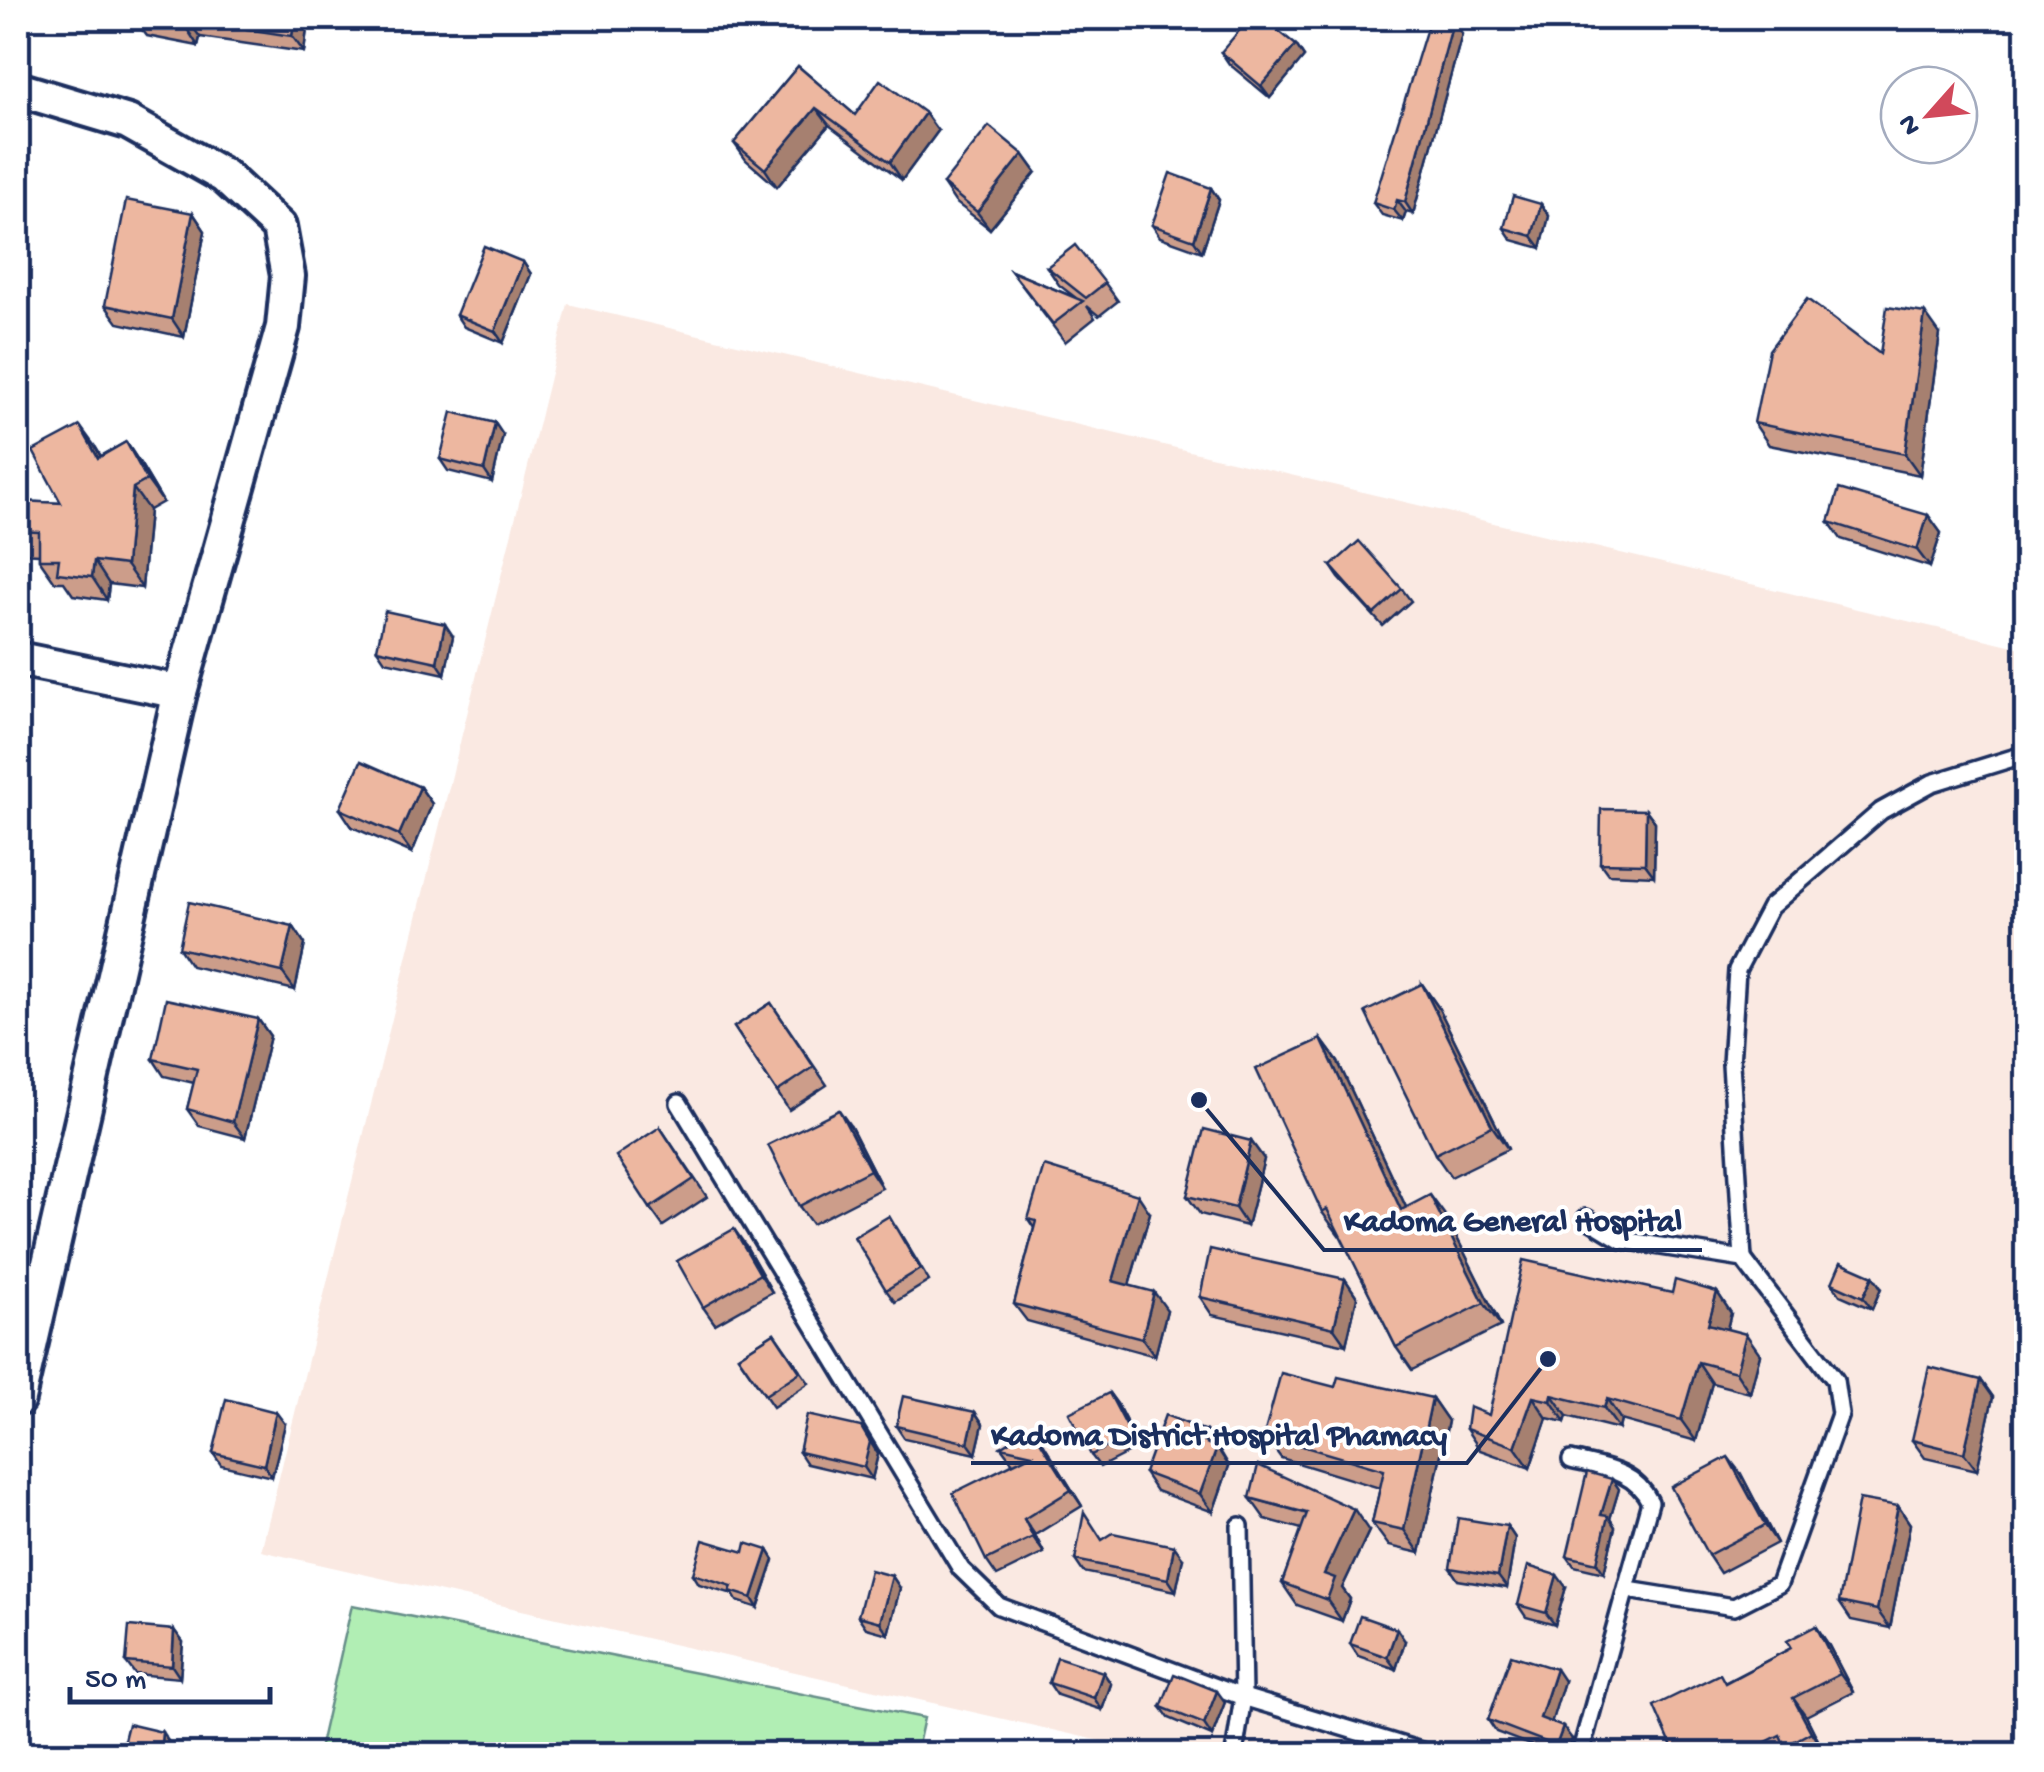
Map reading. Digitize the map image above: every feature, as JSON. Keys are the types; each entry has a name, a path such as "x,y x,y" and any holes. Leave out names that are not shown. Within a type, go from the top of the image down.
{"street":[{"path":"18,90 128,122 184,150 224,176 278,228 288,276 284,327 180,692 22,1356 18,1399"},
{"path":"18,659 180,692"}],"lane":[{"path":"1628,1590 1734,1608 1780,1584 1840,1414 1834,1380 1743,1259 1731,1064 1737,970 1770,907 1881,811 1932,784 2026,754"},
{"path":"679,1103 960,1569 999,1606 1243,1697 1431,1754"},
{"path":"1586,1218 1622,1240 1743,1259"},
{"path":"1571,1460 1626,1474 1642,1486 1650,1502 1580,1754"},
{"path":"1234,1754 1243,1697 1240,1526"}],"shaded area":[{"path":"568,304 2026,649 2026,1754 1158,1754 261,1551"}],"green space":[{"path":"352,1605 924,1718 916,1754 318,1754"}],"building":[{"path":"136,18 295,18 292,36 188,20 187,29"},
{"path":"1250,18 1263,18 1296,45 1261,86 1221,52"},
{"path":"1430,18 1453,22 1405,202 1397,200 1394,210 1373,203"},
{"path":"798,66 855,115 880,80 925,113 890,162 816,108 765,169 734,143"},
{"path":"989,126 1023,154 977,212 943,184"},
{"path":"1170,173 1211,188 1194,240 1152,225"},
{"path":"1513,196 1541,204 1532,236 1504,228"},
{"path":"126,200 193,213 172,319 105,305"},
{"path":"1075,245 1105,283 1086,298 1047,267"},
{"path":"484,246 523,262 495,331 456,315"},
{"path":"1011,271 1083,301 1053,324"},
{"path":"1807,299 1880,354 1887,307 1925,313 1905,454 1754,423 1769,350"},
{"path":"452,412 495,423 484,470 440,459"},
{"path":"80,426 98,458 126,442 147,480 133,488 126,565 94,561 92,577 57,573 59,559 39,559 39,532 18,531 18,501 61,503 33,451"},
{"path":"1839,489 1928,515 1917,550 1829,522"},
{"path":"1359,541 1402,589 1374,614 1331,566"},
{"path":"385,611 445,624 437,662 377,649"},
{"path":"361,761 420,787 399,835 340,809"},
{"path":"1601,809 1646,810 1645,864 1600,863"},
{"path":"189,902 293,926 282,972 179,948"},
{"path":"1422,984 1492,1126 1435,1154 1365,1012"},
{"path":"166,999 258,1019 233,1122 187,1109 197,1069 153,1059"},
{"path":"771,1003 814,1067 777,1092 734,1027"},
{"path":"1321,1039 1401,1210 1430,1195 1484,1303 1396,1347 1327,1209 1322,1212 1256,1069"},
{"path":"839,1110 870,1170 799,1206 768,1145"},
{"path":"660,1127 694,1179 650,1208 616,1156"},
{"path":"1204,1129 1251,1141 1235,1208 1187,1196"},
{"path":"1044,1166 1138,1195 1113,1281 1154,1292 1142,1338 1014,1304 1036,1221 1028,1219"},
{"path":"889,1216 920,1269 886,1290 854,1237"},
{"path":"734,1229 760,1274 703,1307 677,1261"},
{"path":"1210,1249 1345,1279 1334,1328 1200,1297"},
{"path":"1523,1260 1672,1293 1675,1280 1717,1292 1708,1324 1746,1334 1736,1372 1698,1362 1681,1420 1607,1399 1604,1408 1552,1395 1551,1401 1533,1397 1515,1447 1466,1429 1469,1407 1489,1415"},
{"path":"1841,1262 1873,1276 1863,1297 1832,1283"},
{"path":"774,1333 800,1372 765,1395 738,1356"},
{"path":"1929,1367 1981,1380 1964,1453 1912,1440"},
{"path":"1281,1373 1335,1387 1338,1377 1432,1398 1404,1530 1372,1523 1384,1470 1264,1435"},
{"path":"1109,1393 1131,1435 1091,1455 1069,1413"},
{"path":"903,1396 975,1412 968,1443 896,1426"},
{"path":"226,1399 276,1412 264,1465 213,1453"},
{"path":"807,1415 861,1427 870,1442 864,1467 799,1452"},
{"path":"1165,1415 1206,1431 1202,1441 1217,1448 1200,1494 1144,1473"},
{"path":"1032,1428 1071,1490 1024,1519 1033,1537 986,1560 953,1493 1032,1454 1001,1447"},
{"path":"1728,1457 1765,1525 1708,1555 1671,1487"},
{"path":"1258,1465 1354,1509 1324,1574 1335,1578 1327,1600 1282,1583 1307,1513 1250,1498"},
{"path":"1587,1472 1612,1479 1601,1515 1608,1516 1597,1563 1567,1556"},
{"path":"1859,1499 1898,1506 1877,1610 1839,1602"},
{"path":"1084,1512 1102,1540 1113,1533 1174,1546 1168,1579 1075,1560"},
{"path":"1458,1518 1507,1526 1498,1576 1450,1568"},
{"path":"703,1540 744,1552 746,1543 768,1550 752,1598 730,1591 732,1586 693,1574"},
{"path":"1528,1566 1557,1575 1546,1613 1518,1605"},
{"path":"870,1570 892,1576 880,1622 858,1616"},
{"path":"1360,1616 1397,1629 1387,1657 1350,1644"},
{"path":"129,1626 174,1630 172,1666 126,1662"},
{"path":"1816,1626 1840,1674 1793,1698 1811,1732 1785,1746 1780,1735 1742,1754 1731,1754 1726,1746 1708,1754 1675,1754 1654,1706 1720,1674 1725,1683 1791,1648 1787,1641"},
{"path":"1511,1655 1556,1669 1540,1718 1563,1727 1556,1746 1488,1720"},
{"path":"1057,1657 1103,1672 1094,1698 1049,1683"},
{"path":"1174,1674 1217,1691 1204,1724 1161,1707"},
{"path":"128,1724 162,1732 160,1754 122,1748"}],"place":[{"name":"Kadoma General Hospital","path":"1199,1100"},
{"name":"Kadoma District Hospital Phamacy","path":"1548,1359"}]}
